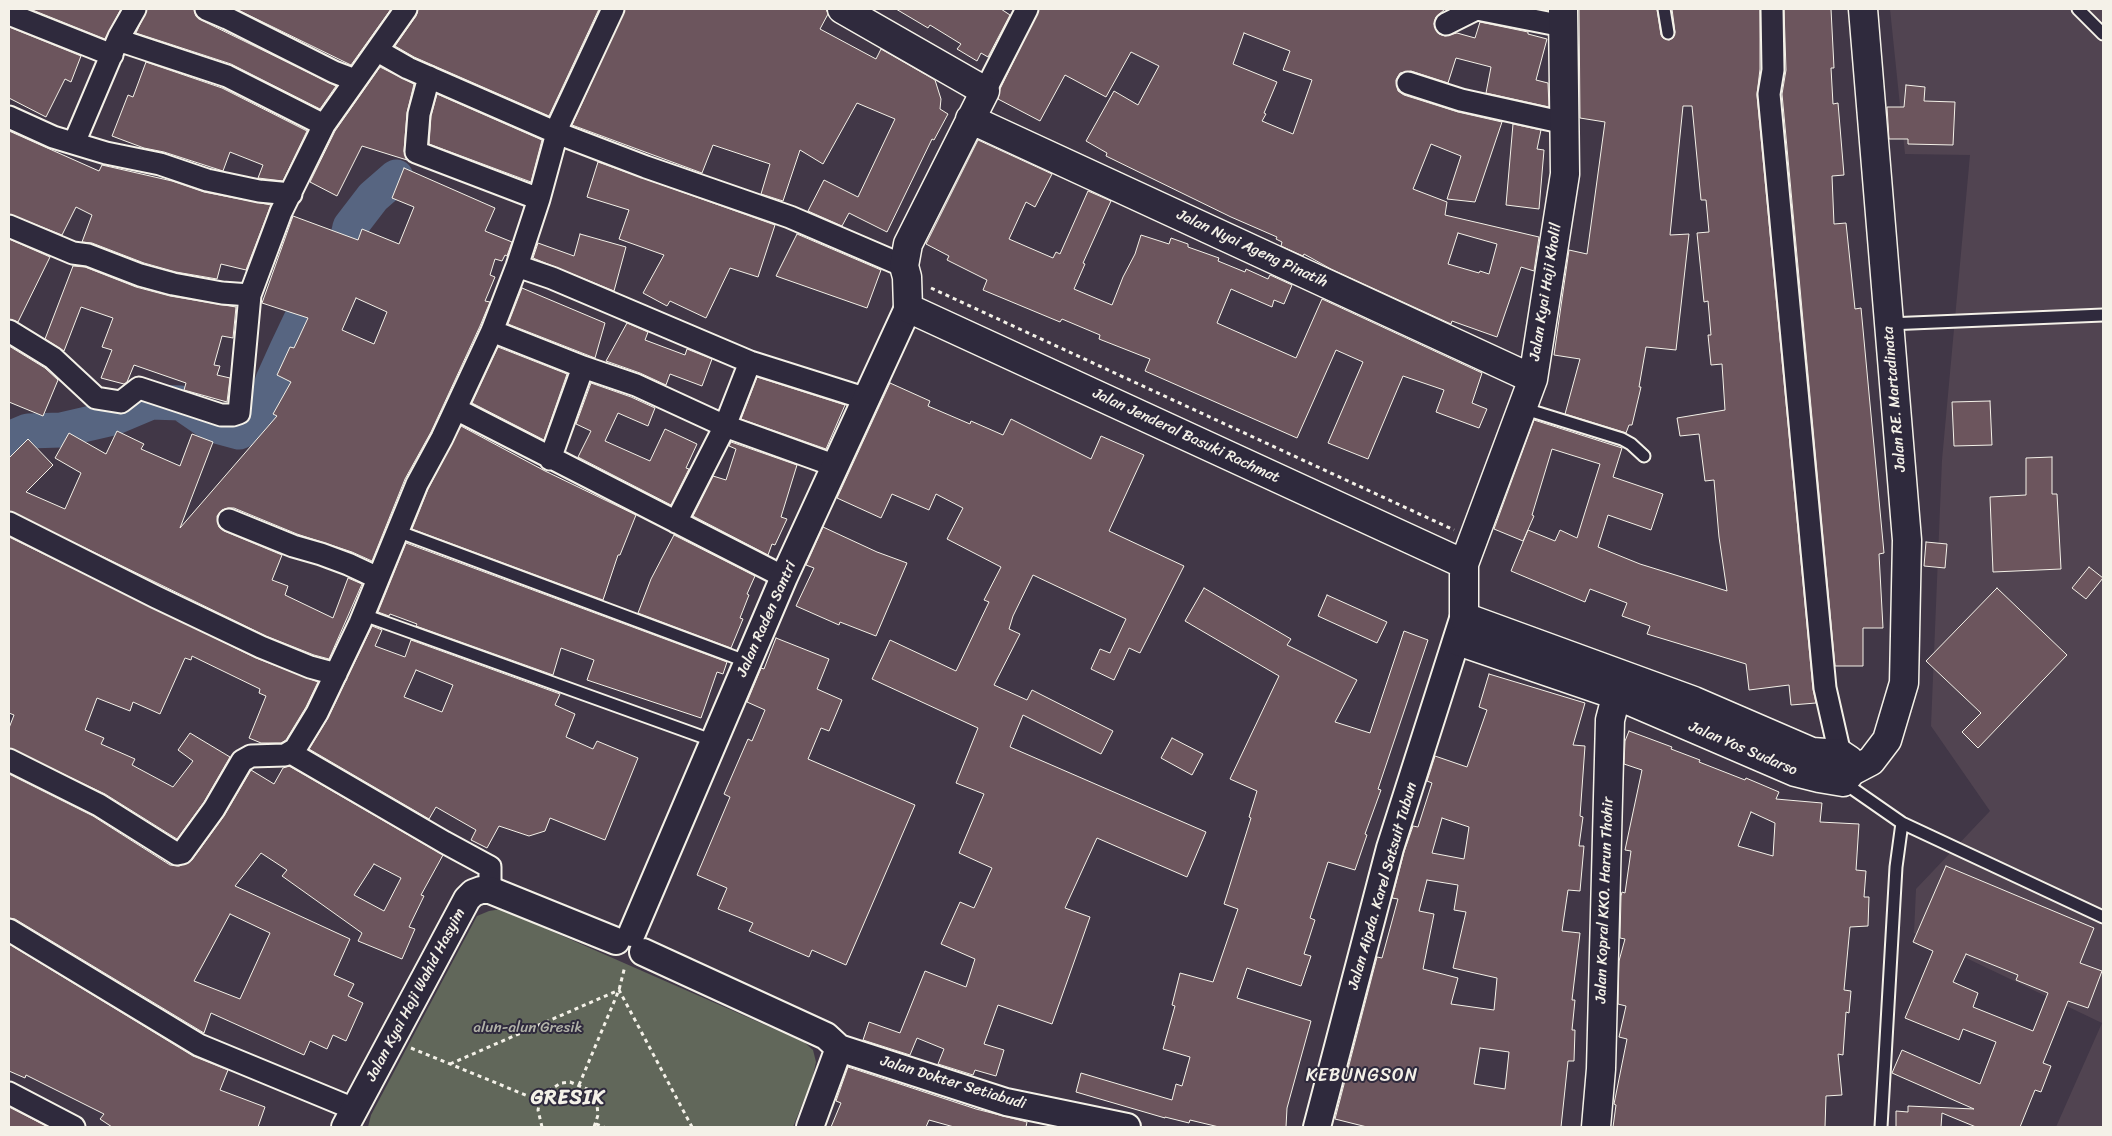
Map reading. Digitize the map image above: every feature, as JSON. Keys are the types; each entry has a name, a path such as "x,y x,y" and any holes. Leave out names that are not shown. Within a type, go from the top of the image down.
{"main road":[{"path":"842,9 984,91 908,244 906,272 908,308"},
{"name":"Jalan RE. Martadinata","path":"1845,769 1871,762 1887,740 1904,683 1907,540 1863,9"},
{"name":"Jalan Kyai Haji Kholil","path":"1469,551 1533,379 1565,174 1563,18"},
{"name":"Jalan Nyai Ageng Pinatih","path":"970,119 1533,379"},
{"name":"Jalan Jenderal Basuki Rachmat","path":"908,308 1469,551"},
{"path":"1461,629 1469,551"},
{"name":"Jalan Yos Sudarso","path":"1461,629 1619,684 1694,701 1812,752 1845,769"},
{"name":"Jalan Kopral KKO. Harun Thohir","path":"1596,1127 1601,1060 1610,720 1619,684"}],"street":[{"path":"74,143 134,9"},
{"path":"206,9 334,72 355,80"},
{"path":"9,331 53,358 96,398 121,402 139,388 222,415 239,413 250,294 281,212 324,125 406,9"},
{"path":"9,760 99,805 177,854 182,853 214,809 242,761 251,756 285,755 295,749 317,712 364,615 417,484 456,409 492,331 540,199 560,122 613,9"},
{"path":"984,91 1027,9"},
{"path":"1446,24 1476,9 1563,18"},
{"path":"1772,9 1773,70 1769,94 1824,688 1845,769"},
{"path":"9,14 116,46 124,42 227,76 324,125"},
{"path":"378,51 408,68 557,133 646,167 790,217 906,272"},
{"path":"430,77 418,114 416,152 540,199"},
{"path":"1408,83 1461,100 1565,123"},
{"path":"9,117 53,137 160,164 207,180 259,191 291,194"},
{"path":"9,226 73,253 88,255 140,275 173,284 222,293 250,294"},
{"path":"517,266 552,278 750,362 867,399"},
{"name":"Jalan Raden Santri","path":"629,947 714,740 784,577 908,308"},
{"path":"492,331 583,367 636,385 725,426 836,466"},
{"path":"676,522 725,426 750,362"},
{"path":"550,459 578,386 583,367"},
{"path":"456,409 550,459 784,577"},
{"path":"229,520 293,546 348,564 378,578"},
{"path":"9,523 261,647 310,667 336,674"},
{"name":"Jalan Aipda. Karel Satsuit Tubun","path":"1317,1127 1390,848 1461,629"},
{"path":"291,753 444,842 490,866 490,890 629,947 826,1036 839,1048 810,1127"},
{"name":"Jalan Kyai Haji Wahid Hasyim","path":"350,1118 467,899 473,893 481,890 490,890"},
{"path":"9,930 199,1046 350,1118"},
{"name":"Jalan Dokter Setiabudi","path":"839,1048 1006,1102 1127,1127"},
{"path":"9,1093 74,1127"}],"lane":[{"path":"1664,9 1668,33"},
{"path":"2078,9 2103,34"},
{"path":"1888,324 2103,315"},
{"path":"1522,408 1622,439 1632,444 1644,456"},
{"path":"398,531 748,662"},
{"path":"364,615 714,740"},
{"path":"1845,769 1902,823 2103,917"},
{"path":"1881,1127 1896,866 1902,823"}],"path":[{"path":"906,272 1469,551"},
{"path":"579,1085 619,990 629,947"},
{"path":"450,1064 619,990"},
{"path":"619,990 692,1127"},
{"path":"392,1040 540,1101"},
{"path":"542,1127 538,1110 540,1101 545,1093 561,1083 570,1082 587,1089 598,1105 595,1126 604,1127"}],"shaded area":[{"path":"1890,9 2103,9 2103,1127 2056,1127 2102,1023 1914,933 1916,889 1990,811 1931,726 1942,460 1970,155 1905,154"}],"green space":[{"name":"alun-alun Gresik","path":"501,909 804,1042 813,1050 816,1062 812,1080 793,1127 368,1127 371,1115 477,916"}],"building":[{"path":"30,9 121,9 105,39"},
{"path":"147,9 194,9 196,16 201,20 336,86 320,109 231,64 136,33"},
{"path":"236,9 391,9 351,65"},
{"path":"418,9 599,9 549,116 414,57 395,46 416,16"},
{"path":"625,9 826,9 828,14 820,29 876,59 881,49 935,80 941,99 940,109 948,114 934,140 932,139 887,232 849,213 842,226 808,211 824,180 858,197 895,119 857,103 823,164 800,150 783,201 761,194 770,164 713,145 702,173 572,125"},
{"path":"896,9 1001,9 1010,15 988,57 981,53 977,61 957,49 961,44 930,25 928,28"},
{"path":"1039,9 1445,9 1436,17 1434,24 1439,34 1445,36 1457,33 1475,38 1480,22 1528,32 1528,34 1547,39 1536,80 1548,83 1549,107 1486,93 1491,67 1456,58 1448,83 1411,71 1400,73 1396,80 1398,91 1404,95 1458,112 1502,122 1475,202 1447,199 1461,156 1431,144 1413,189 1447,202 1445,215 1539,237 1534,271 1521,267 1497,337 1452,321 1451,324 1331,269 1304,254 1303,256 1281,246 1282,242 1276,239 1277,237 1231,217 1106,156 1107,153 1086,141 1114,91 1138,105 1159,66 1131,52 1106,97 1065,75 1040,121 998,99 1000,89","holes":["1244,33 1290,51 1283,70 1312,80 1293,134 1262,121 1277,82 1233,64","1458,233 1497,244 1489,274 1448,264"]},
{"path":"1579,9 1657,9 1661,35 1669,40 1673,38 1675,32 1672,9 1760,9 1760,69 1757,95 1813,689 1816,703 1791,705 1789,685 1749,690 1746,664 1647,634 1650,626 1622,616 1627,603 1590,589 1585,602 1511,571 1528,530 1555,541 1560,530 1577,538 1600,464 1552,449 1532,515 1534,516 1523,541 1494,529 1534,420 1622,448 1613,477 1663,494 1651,530 1608,515 1598,547 1640,564 1727,591 1719,537 1714,480 1705,481 1699,434 1680,436 1677,418 1725,410 1722,364 1711,365 1708,335 1711,335 1708,301 1704,302 1697,233 1709,232 1706,200 1701,200 1692,106 1683,106 1670,235 1689,234 1676,350 1646,347 1639,387 1641,387 1632,425 1629,425 1626,433 1565,414 1580,359 1554,355 1569,250 1587,254 1605,122 1580,118"},
{"path":"1784,9 1831,9 1834,68 1831,68 1833,104 1838,103 1844,175 1832,176 1834,224 1846,223 1855,309 1861,308 1884,553 1879,554 1883,628 1863,628 1863,666 1835,666 1782,94 1786,70"},
{"path":"9,27 81,56 71,82 65,79 46,117 9,98"},
{"path":"146,62 222,88 307,131 283,181 258,178 263,165 230,152 223,171 164,152 144,148 112,136 128,95 133,97"},
{"path":"380,67 414,84 407,113 404,151 407,160 362,146 337,196 310,182 335,131"},
{"path":"1906,85 1925,87 1924,101 1955,102 1953,145 1908,144 1908,139 1889,139 1887,107 1904,107"},
{"path":"437,94 542,140 531,182 429,144 431,116"},
{"path":"1513,124 1541,130 1537,149 1544,150 1539,209 1506,205"},
{"path":"9,131 99,171 102,165 172,181 204,192 271,205 246,270 221,264 217,279 176,272 144,263 92,243 82,242 92,215 76,207 62,235 9,214"},
{"path":"978,140 1052,174 1035,207 1026,202 1009,239 1053,258 1056,252 1060,254 1088,191 1111,201 1083,263 1085,264 1074,289 1112,305 1135,254 1141,235 1169,244 1171,238 1188,244 1188,247 1219,258 1218,261 1245,272 1246,269 1268,279 1270,275 1292,285 1284,304 1274,300 1272,307 1231,289 1217,323 1296,358 1322,299 1482,373 1472,403 1487,409 1479,428 1436,412 1444,390 1403,376 1368,459 1328,443 1363,362 1336,350 1297,438 1145,371 1150,359 1099,339 1100,335 1062,319 1060,322 983,290 987,280 947,260 949,256 926,244"},
{"path":"598,162 775,225 758,277 730,268 706,318 670,301 667,306 643,293 664,255 619,239 629,210 587,197"},
{"path":"404,168 495,208 485,231 512,242 507,256 505,255 502,261 495,259 490,275 495,277 485,301 490,302 431,432 405,479 372,561 352,552 297,534 234,508 222,510 217,516 219,527 224,531 282,555 272,580 288,586 285,595 333,618 348,578 362,584 329,659 266,636 9,511 9,458 28,439 53,465 26,492 65,509 81,473 55,458 69,433 106,454 117,431 144,444 141,449 180,466 192,434 213,442 180,528 277,416 273,414 291,382 277,375 290,347 294,348 308,318 262,303 293,216 358,240 362,229 399,244 414,207 392,198","holes":["356,298 387,312 374,344 342,330"]},
{"path":"580,234 626,247 614,291 533,258 538,243 574,256"},
{"path":"797,234 881,270 867,308 776,276"},
{"path":"9,239 50,257 18,322 9,319"},
{"path":"73,266 85,267 136,287 170,296 236,307 233,338 222,336 214,365 220,366 217,375 230,378 227,402 184,390 186,383 134,365 127,382 124,384 101,378 112,350 102,347 113,318 81,307 64,351 45,339"},
{"path":"522,288 605,323 595,358 508,324"},
{"path":"627,323 648,332 645,340 685,355 687,349 712,359 702,386 670,374 666,385 606,361"},
{"path":"9,346 45,368 58,380 43,416 9,402"},
{"path":"498,347 567,374 544,440 472,403"},
{"path":"757,377 845,405 826,449 741,419"},
{"path":"591,383 631,397 655,408 648,426 618,413 605,441 650,461 665,429 697,444 686,468 689,469 671,505 578,457 591,431 576,424"},
{"path":"890,383 930,401 928,406 970,424 971,421 1003,435 1011,419 1091,459 1101,436 1144,455 1109,531 1184,566 1140,653 1129,648 1114,680 1091,669 1100,649 1110,653 1126,619 1033,575 1013,616 1009,629 1020,634 994,685 1027,700 1032,690 1113,731 1101,754 1023,715 1010,747 1206,832 1187,877 1097,838 1065,908 1090,917 1052,1024 998,1005 984,1044 1004,1050 996,1076 975,1070 973,1075 938,1064 944,1049 917,1038 910,1055 863,1040 869,1022 900,1033 925,971 966,987 975,959 941,944 960,902 974,908 992,868 959,853 984,794 956,783 978,728 872,679 890,640 956,671 989,602 984,600 1001,567 947,539 963,508 936,494 929,510 892,494 881,518 837,498"},
{"path":"1990,401 1992,445 1954,446 1952,402"},
{"path":"461,426 545,471 636,515 620,555 618,555 603,600 412,529 428,489"},
{"path":"731,442 797,465 781,517 787,519 775,545 772,544 768,555 693,516 713,476 726,480 736,449 729,446"},
{"path":"2052,457 2052,494 2057,494 2061,569 1993,572 1990,497 2026,495 2026,458"},
{"path":"823,527 877,552 907,563 876,636 840,622 839,625 796,606 814,568 806,565"},
{"path":"674,535 755,576 740,618 743,619 731,648 638,613 651,579"},
{"path":"9,537 256,658 318,682 306,707 286,740 281,743 261,743 249,738 266,696 259,693 260,689 192,656 191,660 185,658 160,714 133,702 130,711 97,698 85,730 104,738 101,744 135,759 132,765 173,787 193,761 178,750 190,733 230,757 204,802 177,839 105,794 9,748 9,728 14,715 9,713"},
{"path":"1926,542 1947,544 1945,568 1924,566"},
{"path":"406,543 727,662 723,674 717,672 701,718 587,680 594,660 561,648 553,675 416,626 417,624 390,614 389,616 378,612"},
{"path":"2089,567 2103,578 2086,599 2072,588"},
{"path":"1204,588 1291,639 1287,645 1357,680 1335,722 1370,733 1404,631 1428,640 1378,789 1381,790 1365,834 1367,835 1355,870 1328,862 1310,918 1315,920 1304,954 1311,956 1301,986 1247,968 1237,998 1311,1021 1287,1108 1286,1127 1219,1127 1190,1120 1189,1123 1165,1118 1076,1092 1081,1073 1172,1100 1176,1084 1182,1086 1190,1057 1163,1049 1175,1006 1172,1005 1180,973 1213,982 1238,909 1224,904 1251,818 1249,817 1257,791 1230,779 1279,676 1185,621"},
{"path":"1997,588 2067,655 1978,748 1962,732 1981,713 1926,661"},
{"path":"1327,595 1387,622 1377,643 1318,616"},
{"path":"372,626 382,630 375,646 405,657 411,640 560,694 555,705 575,714 566,737 593,749 597,741 638,758 605,840 550,818 545,831 529,836 499,826 487,848 471,840 476,830 436,807 429,819 309,749 328,718","holes":["416,670 453,685 442,712 404,697"]},
{"path":"776,638 829,659 817,689 842,700 829,731 821,728 808,759 915,805 846,965 812,950 809,957 749,931 753,923 718,909 727,888 697,875 730,797 724,794 748,739 752,741 765,710 747,702 761,668 764,669"},
{"path":"1489,674 1585,703 1573,745 1585,746 1580,816 1583,817 1579,846 1584,846 1580,891 1568,890 1562,931 1580,933 1572,1000 1575,1000 1572,1030 1575,1030 1574,1061 1568,1061 1561,1127 1367,1127 1335,1119 1377,957 1382,958 1398,899 1392,898 1404,852 1413,826 1418,827 1432,783 1427,781 1435,756 1467,767 1487,710 1479,707","holes":["1442,818 1469,827 1464,859 1432,853","1427,880 1458,885 1454,910 1466,912 1453,968 1497,978 1494,1010 1451,1004 1458,978 1423,969 1434,914 1419,911","1480,1048 1509,1052 1505,1089 1474,1084"]},
{"path":"1629,731 1672,747 1671,749 1700,760 1699,762 1745,780 1746,778 1779,792 1776,799 1822,803 1820,822 1859,824 1856,870 1866,871 1864,897 1869,897 1868,926 1850,927 1844,990 1851,991 1849,1013 1846,1012 1843,1055 1838,1054 1842,1095 1826,1096 1825,1127 1613,1127 1616,1105 1614,1104 1627,1039 1619,1037 1626,1006 1618,1004 1619,961 1625,939 1620,938 1621,896 1622,892 1625,893 1631,851 1625,850 1642,770 1624,764 1625,741","holes":["1751,812 1775,823 1773,856 1738,846"]},
{"path":"1172,738 1203,754 1192,775 1161,758"},
{"path":"289,766 443,855 421,895 424,896 409,927 415,929 402,959 358,941 362,933 282,876 287,870 261,853 235,886 350,939 334,975 354,984 348,996 363,1003 346,1041 333,1035 327,1049 310,1041 304,1055 211,1013 204,1033 15,919 9,918 9,774 93,816 170,865 179,866 192,860 224,816 251,770 274,784 283,768","holes":["374,864 401,878 384,911 354,895","230,914 270,933 240,999 194,981"]},
{"path":"1946,866 2094,928 2080,963 2102,971 2088,1008 2068,1001 2043,1063 2051,1066 2041,1092 2035,1090 2020,1127 1976,1127 1942,1113 1941,1127 1896,1127 1896,1111 1908,1112 1908,1106 1974,1109 1892,1073 1902,1050 1980,1084 1996,1042 1963,1029 1959,1040 1905,1018 1933,951 1913,942","holes":["1966,954 2018,975 2016,980 2048,993 2033,1031 1973,1007 1978,993 1953,982"]},
{"path":"9,944 193,1056 228,1070 220,1090 265,1107 258,1127 112,1127 100,1119 104,1114 26,1075 25,1078 9,1071"},
{"path":"848,1067 976,1109 1027,1122 1026,1127 954,1127 929,1120 926,1127 831,1127 841,1103 836,1101"},
{"path":"9,1107 48,1127 9,1127"}],"waterway":[{"path":"9,439 28,431 61,430 113,418 151,402 181,403 213,425 239,432 259,423 273,380 287,349 315,290 325,280 346,245 350,227 373,197 396,177"}],"district":[{"name":"KEBUNGSON","path":"1362,1076"},
{"name":"GRESIK","path":"568,1099"}]}
